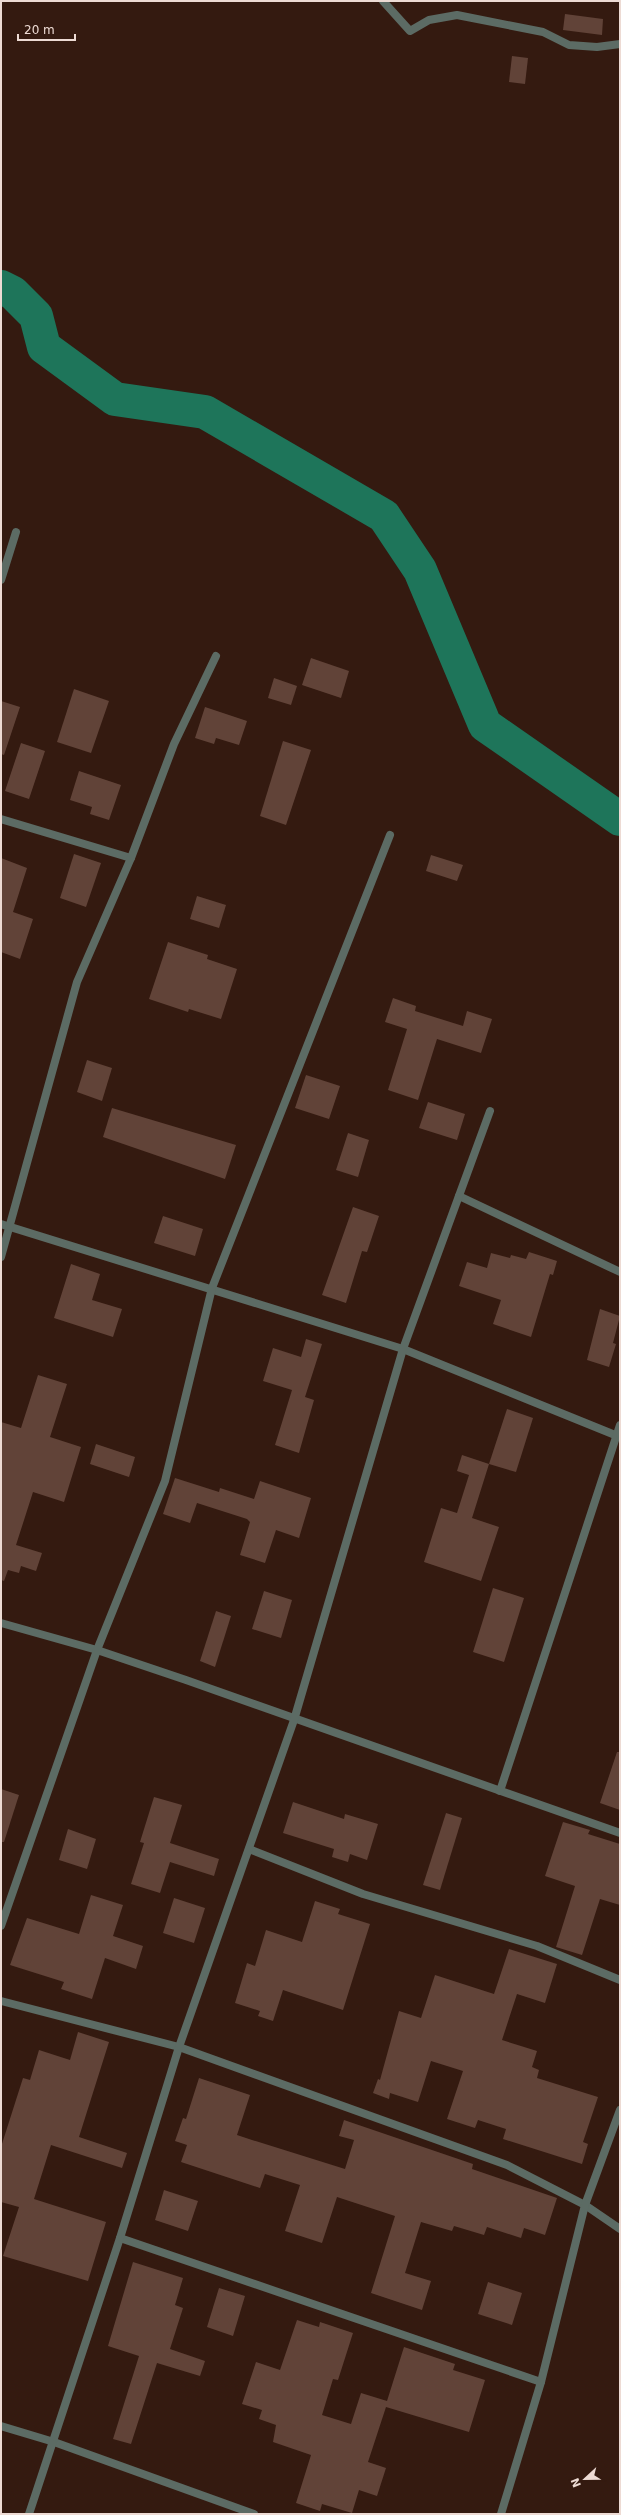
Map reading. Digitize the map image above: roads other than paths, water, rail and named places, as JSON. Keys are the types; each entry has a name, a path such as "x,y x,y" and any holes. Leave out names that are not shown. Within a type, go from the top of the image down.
{"street":[{"path":"383,1 410,31 429,20 457,15 543,32 569,44 596,47 620,44"},
{"path":"1,580 16,532"},
{"path":"1,1257 11,1227 77,982 131,858 174,744 216,656"},
{"path":"1,819 131,858"},
{"path":"1,1926 97,1650 165,1480 212,1288 390,835"},
{"path":"29,2514 120,2238 179,2047 294,1720 403,1349 490,1111"},
{"path":"459,1196 620,1272"},
{"path":"1,1224 212,1288 403,1349 618,1437"},
{"path":"500,1791 618,1437 620,1425"},
{"path":"1,1623 97,1650 620,1833"},
{"path":"249,1848 363,1894 537,1946 620,1980"},
{"path":"1,2001 179,2047 507,2165 585,2205 620,2229"},
{"path":"501,2514 541,2382 585,2205 620,2110"},
{"path":"120,2238 541,2382"},
{"path":"1,2426 54,2442 254,2514"}],"waterway":[{"path":"1,287 13,293 36,316 44,347 115,399 205,412 384,516 420,570 485,725 620,819"}]}
